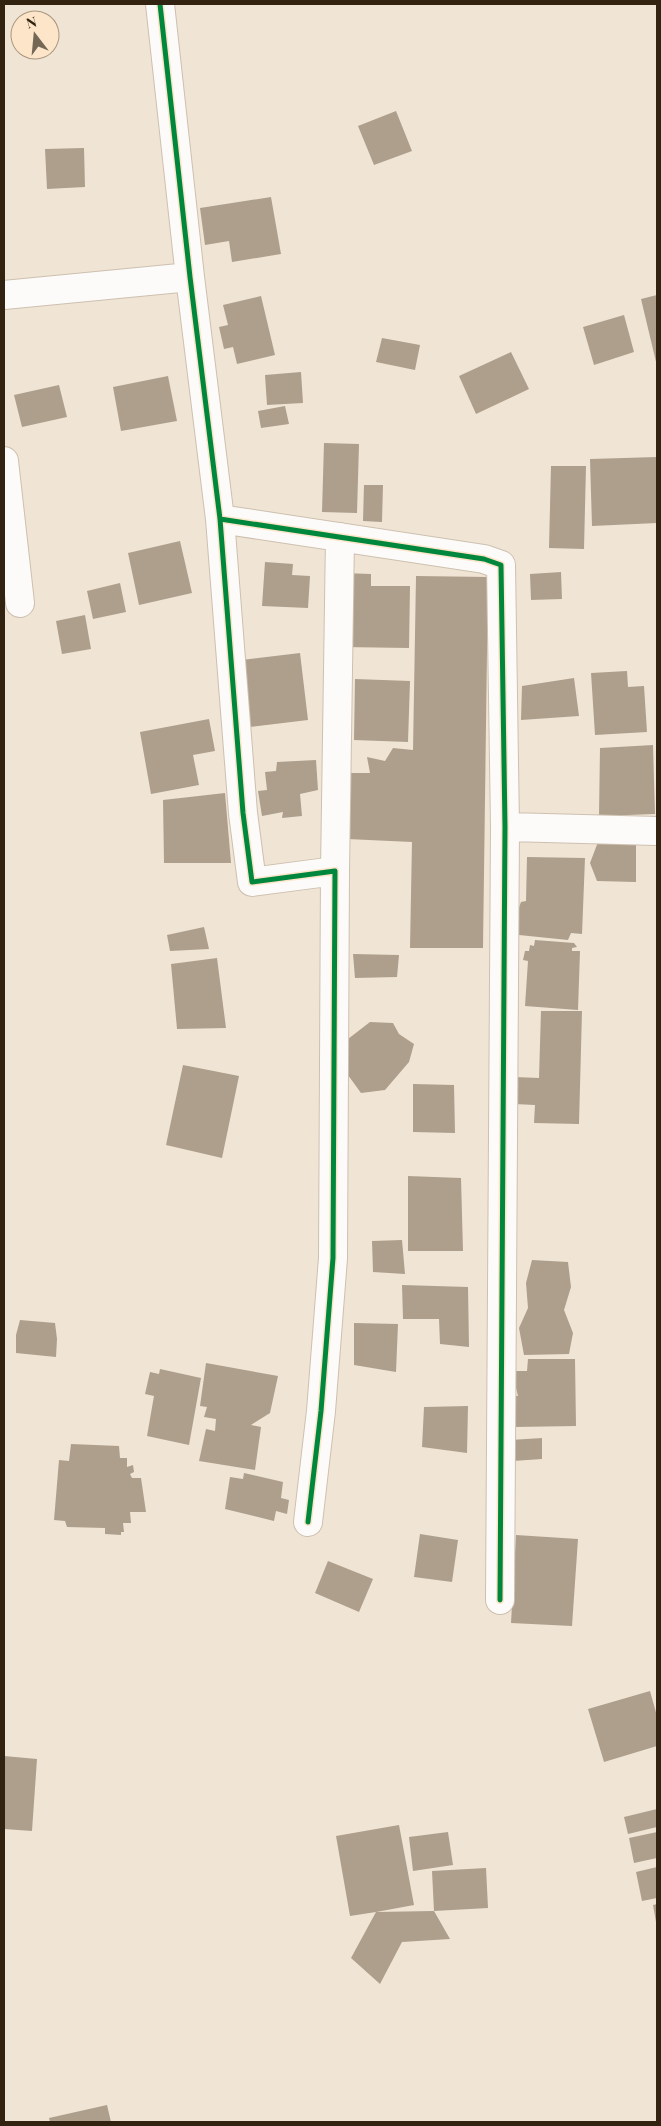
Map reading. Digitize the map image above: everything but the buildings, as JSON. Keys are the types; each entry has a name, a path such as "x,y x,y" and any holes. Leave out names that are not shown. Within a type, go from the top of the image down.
{"street":[{"path":"160,4 190,277 220,519 243,813 252,882 335,871"},
{"path":"4,295 190,277"},
{"path":"4,461 20,603"},
{"path":"220,519 484,559 501,565 504,827 500,1600"},
{"path":"308,1522 321,1411 333,1258 335,871 340,537"},
{"path":"504,827 657,831"}],"cycle path":[{"path":"160,4 190,277 220,519 484,559 501,565 505,827 500,1600"},
{"path":"220,519 243,813 252,882 335,871 333,1258 321,1411 308,1522"}]}
